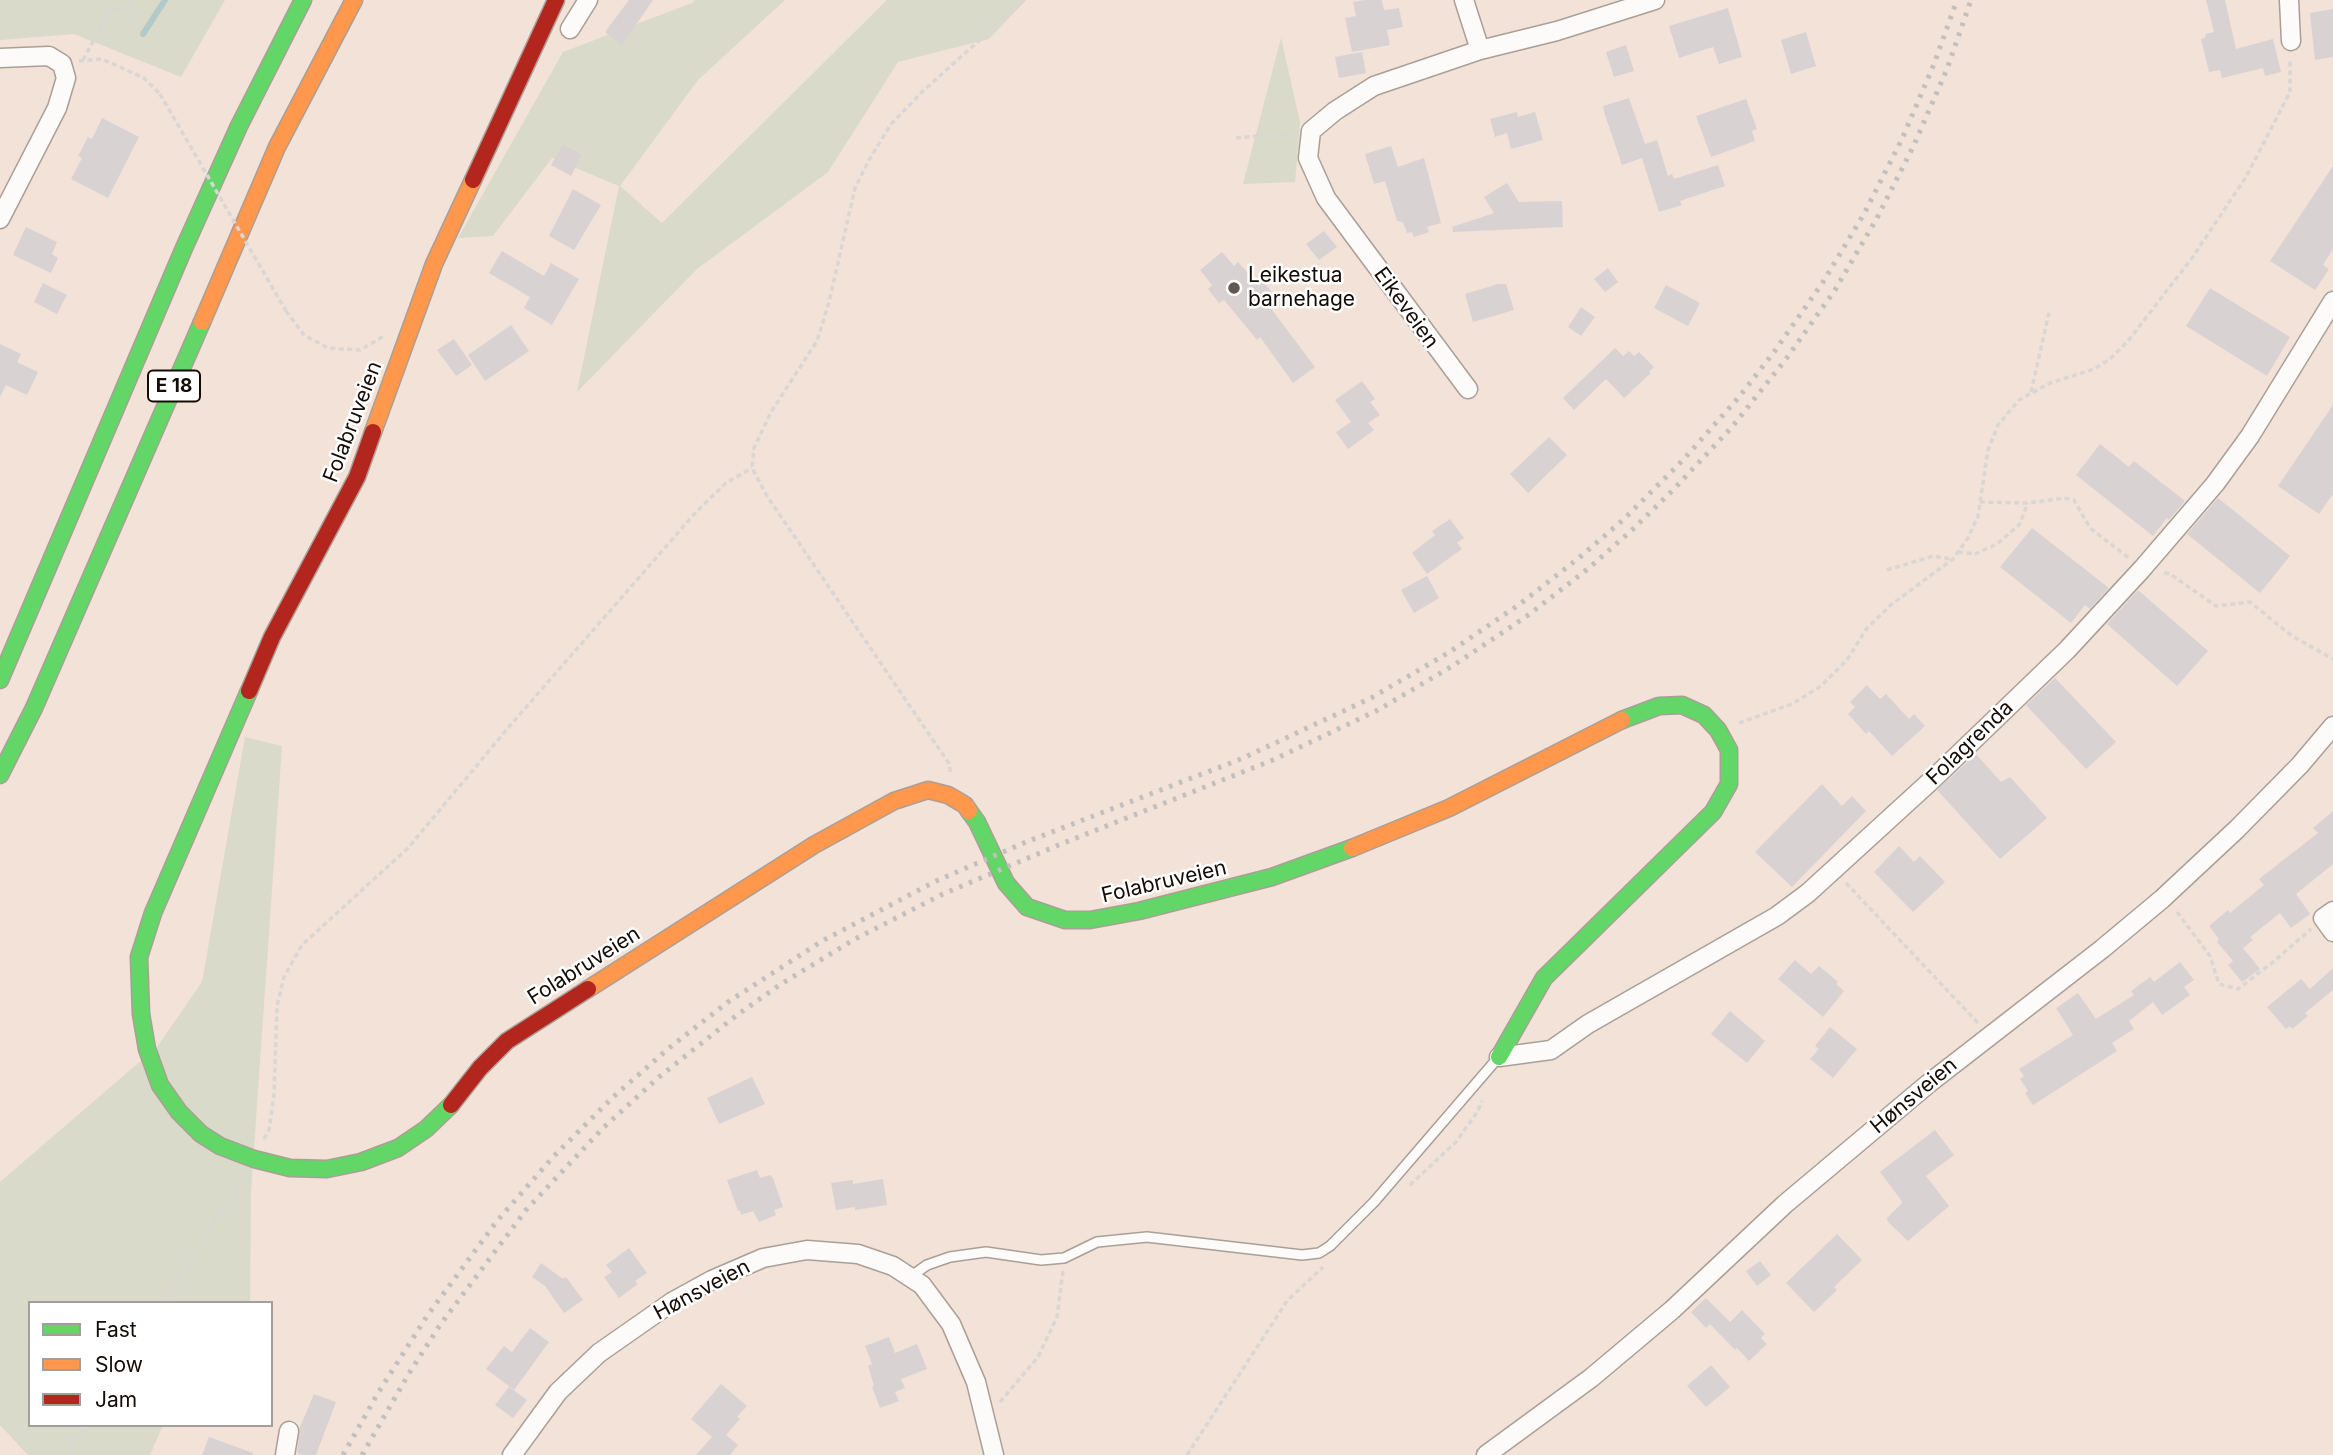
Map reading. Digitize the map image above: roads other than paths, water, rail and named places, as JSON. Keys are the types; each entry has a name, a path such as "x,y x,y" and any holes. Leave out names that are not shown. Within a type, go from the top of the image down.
{"main road":[{"name":"E 18","path":"0,680 239,126 303,0"},
{"name":"E 18","path":"0,775 34,708 277,147 354,0"},
{"name":"Folabruveien","path":"556,0 434,264 358,477 272,637 153,914 139,957 141,1014 147,1049 160,1085 179,1112 201,1134 220,1146 254,1159 290,1168 327,1169 362,1162 397,1148 426,1129 451,1105 480,1068 507,1041 544,1016 814,845 894,801 928,790 948,795 965,805 977,822 1006,883 1027,906 1065,920 1090,920 1139,911 1272,877 1368,842 1449,808 1625,718 1659,706 1682,705 1704,715 1718,730 1729,750 1729,784 1713,812 1544,978 1499,1057"}],"street":[{"path":"570,29 588,0"},
{"path":"1464,0 1479,50 1557,31 1655,0"},
{"path":"2289,0 2291,41"},
{"name":"Eikeveien","path":"1468,389 1326,198 1308,158 1311,131 1335,111 1374,86 1479,50"},
{"path":"0,58 49,56 62,64 66,78 57,108 0,219"},
{"name":"Folagrenda","path":"1499,1057 1551,1050 1588,1024 1777,916 1808,893 1934,778 2067,650 2142,569 2215,484 2250,436 2333,302"},
{"name":"Hønsveien","path":"1486,1455 1591,1378 1672,1310 1785,1204 1989,1034 2102,949 2162,899 2301,765 2333,726"},
{"name":"Hønsveien","path":"512,1455 558,1392 599,1353 672,1301 764,1258 807,1250 858,1254 893,1266 922,1285 951,1324 976,1382 994,1455"},
{"path":"285,1455 289,1431"}],"lane":[{"path":"911,1277 927,1265 950,1257 986,1252 1041,1260 1064,1258 1097,1242 1147,1237 1302,1255 1319,1253 1329,1247 1374,1202 1499,1057"}],"waterway":[{"path":"143,34 165,0"}],"railway":[{"path":"343,1455 378,1393 427,1316 497,1221 553,1157 612,1098 669,1048 728,1002 822,941 936,881 1026,842 1241,759 1371,698 1448,653 1520,604 1623,520 1683,460 1739,397 1823,282 1865,212 1902,139 1934,64 1957,0"},
{"path":"362,1455 440,1325 526,1210 603,1128 659,1077 737,1015 781,984 855,939 943,894 1273,760 1378,710 1454,665 1527,616 1589,568 1633,529 1732,427 1786,359 1835,290 1877,218 1914,145 1947,69 1971,0"}],"place":[{"name":"Leikestua barnehage","path":"1234,288"}]}
